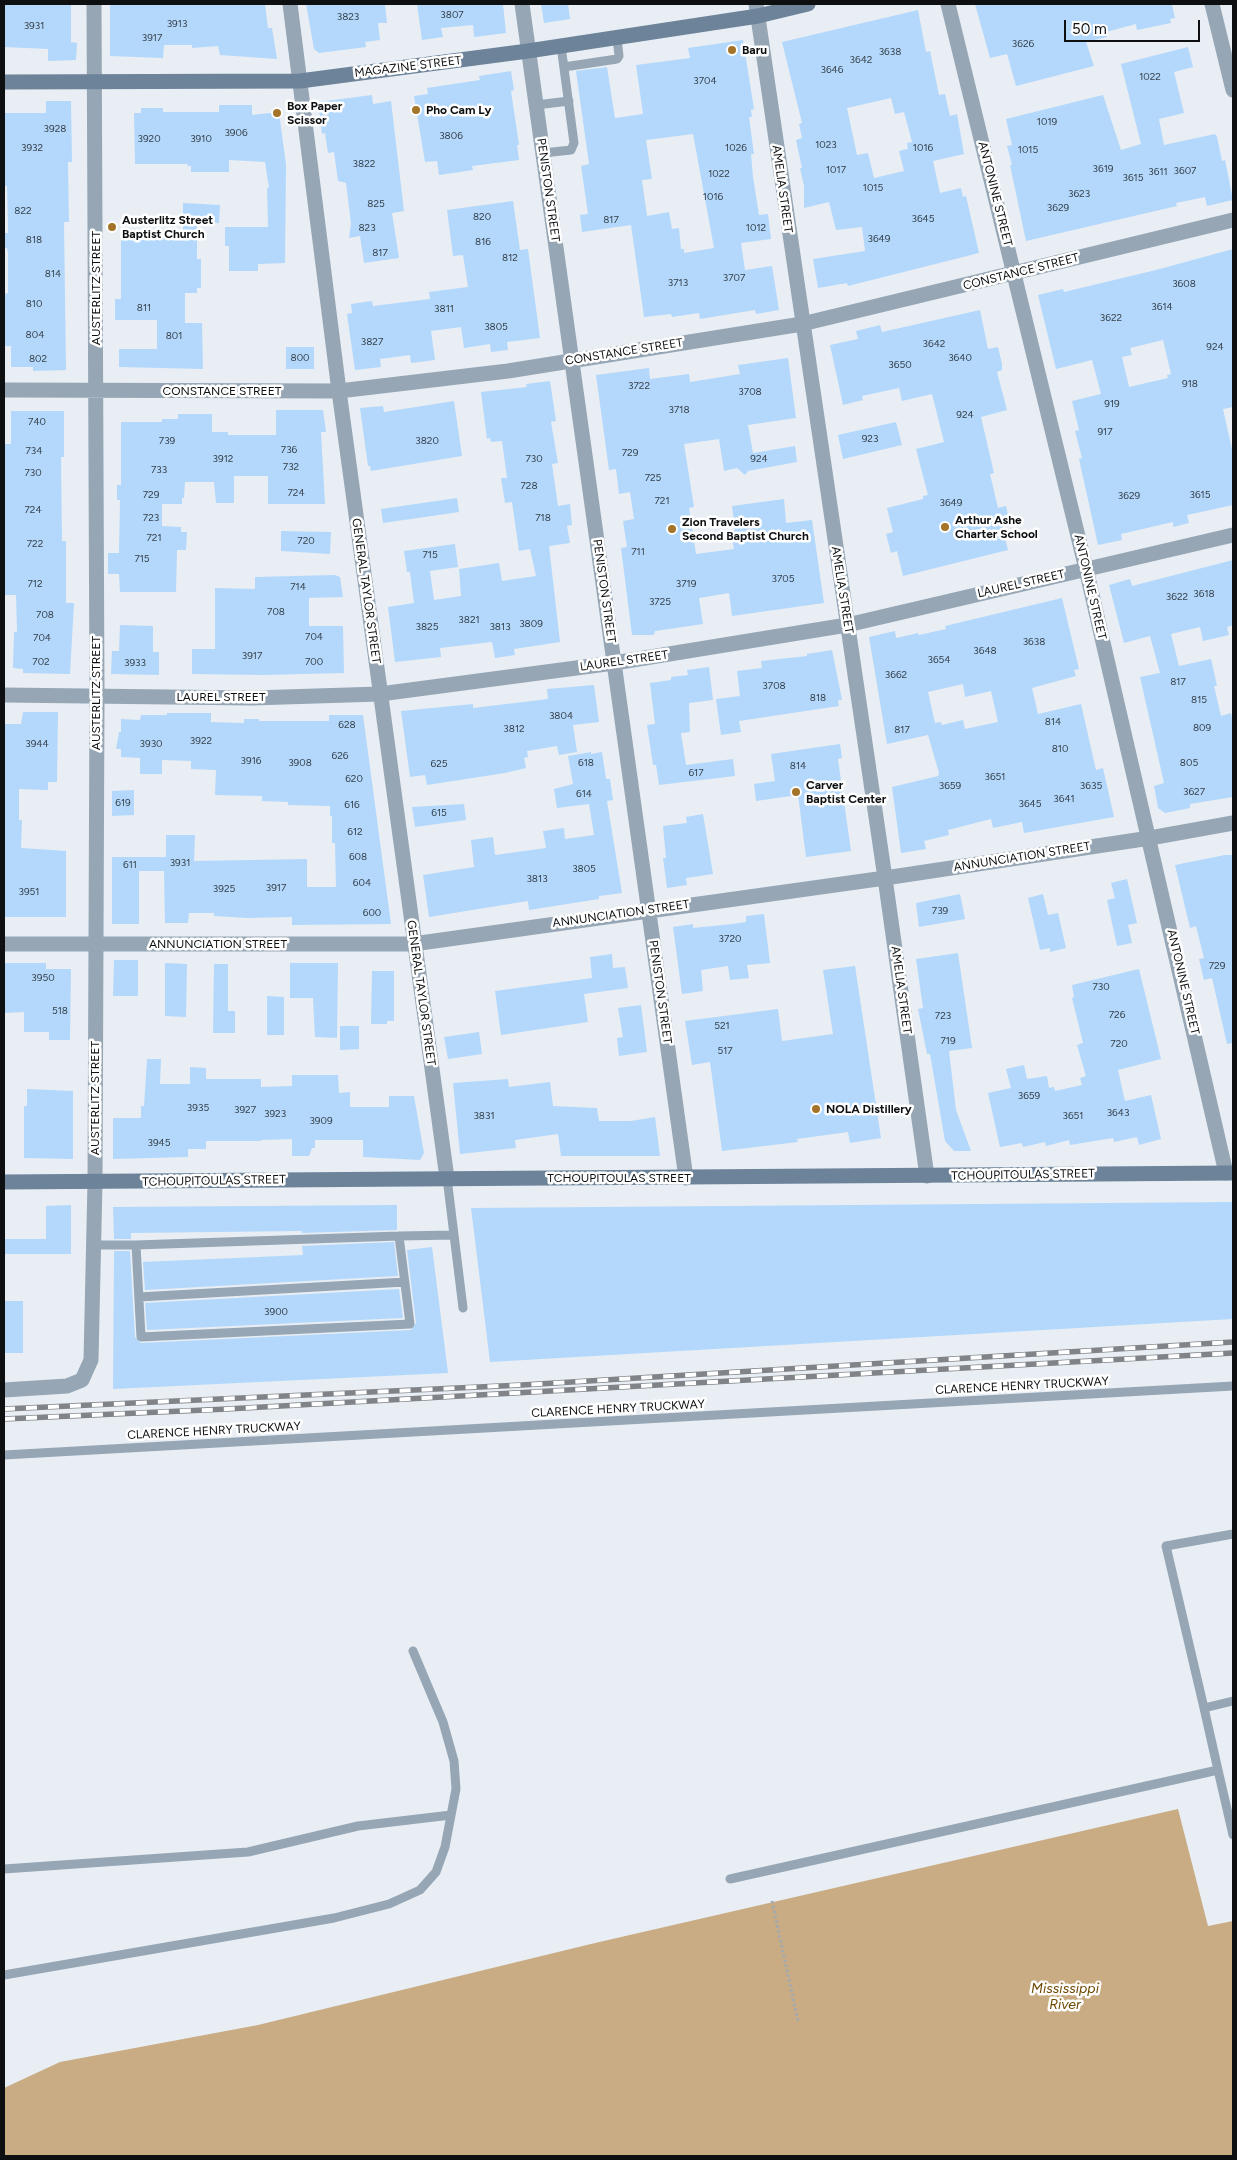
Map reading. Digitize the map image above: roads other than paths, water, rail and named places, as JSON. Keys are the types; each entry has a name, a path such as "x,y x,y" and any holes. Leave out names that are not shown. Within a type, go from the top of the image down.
{"street":[{"name":"AUSTERLITZ STREET","path":"4,1390 67,1386 82,1380 91,1360 95,1182 94,944 97,696 94,4"},
{"name":"GENERAL TAYLOR STREET","path":"290,4 339,391 413,944 447,1178"},
{"name":"PENISTON STREET","path":"522,4 686,1178"},
{"name":"MAGAZINE STREET","path":"4,82 300,81 617,38 757,10 808,4"},
{"name":"ANTONINE STREET","path":"948,4 1086,569 1230,1173"},
{"path":"1212,4 1233,90"},
{"name":"AMELIA STREET","path":"757,10 802,324 886,878 927,1176"},
{"name":"CONSTANCE STREET","path":"4,390 339,391 412,384 802,324 1233,220"},
{"name":"LAUREL STREET","path":"4,695 252,698 380,694 614,663 847,626 1233,535"},
{"name":"ANNUNCIATION STREET","path":"4,944 413,944 886,878 1150,838 1233,823"},
{"name":"TCHOUPITOULAS STREET","path":"4,1182 1230,1173"}],"lane":[{"path":"564,67 617,59 619,56 617,38"},
{"path":"543,153 571,150 574,147 561,46"},
{"path":"536,105 569,101"},
{"path":"447,1178 463,1308"},
{"path":"93,1245 454,1235"},
{"path":"136,1245 141,1337 410,1324 399,1236"},
{"path":"139,1297 405,1282"},
{"name":"CLARENCE HENRY TRUCKWAY","path":"4,1455 1233,1386"},
{"path":"1233,1534 1166,1546 1233,1835"},
{"path":"4,1976 334,1918 389,1904 420,1890 436,1872 445,1847 456,1789 454,1761 443,1722 413,1651"},
{"path":"1204,1708 1233,1700"},
{"path":"730,1879 1218,1770"},
{"path":"4,1869 248,1852 358,1826 451,1815"}],"water":[{"name":"Mississippi River","path":"1178,1809 1208,1926 1233,1921 1233,2156 4,2156 4,2088 60,2062 258,2025 595,1943"}],"railway":[{"path":"4,1409 522,1385 1233,1342"},
{"path":"4,1419 227,1409 1233,1353"}],"place":[{"name":"Baru","path":"732,50"},
{"name":"Pho Cam Ly","path":"416,110"},
{"name":"Box Paper Scissor","path":"277,113"},
{"name":"Austerlitz Street Baptist Church","path":"112,227"},
{"name":"Arthur Ashe Charter School","path":"945,527"},
{"name":"Zion Travelers Second Baptist Church","path":"672,529"},
{"name":"Carver Baptist Center","path":"796,792"},
{"name":"NOLA Distillery","path":"816,1109"}]}
